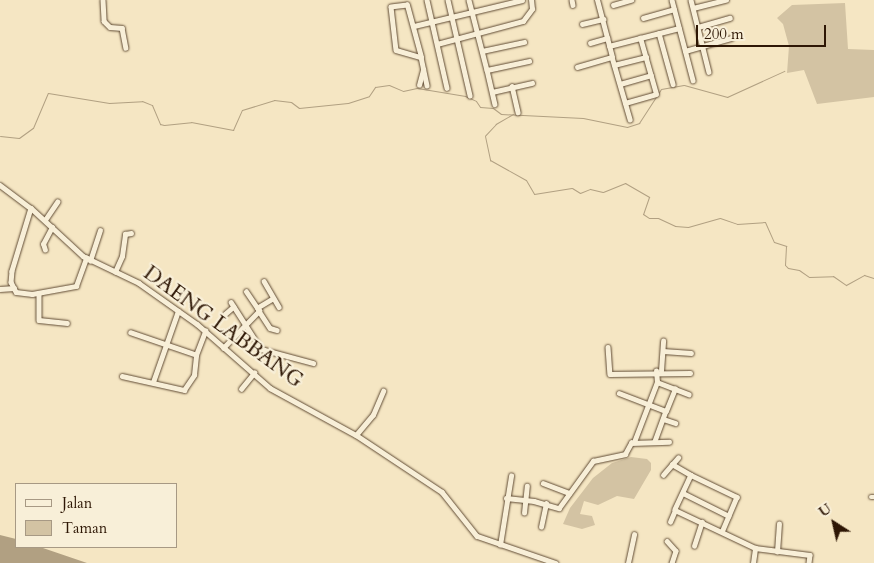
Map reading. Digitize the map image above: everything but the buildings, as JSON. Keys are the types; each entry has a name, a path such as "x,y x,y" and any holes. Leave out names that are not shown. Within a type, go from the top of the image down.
{"street":[{"path":"103,0 104,21 110,27 122,28 126,48"},
{"path":"427,0 447,88"},
{"path":"448,0 470,95"},
{"path":"469,0 495,104"},
{"path":"414,26 522,0"},
{"path":"437,44 456,37 523,21 532,9 531,0"},
{"path":"597,0 630,119"},
{"path":"613,5 631,0"},
{"path":"672,0 693,80"},
{"path":"691,0 709,72"},
{"path":"693,8 726,0"},
{"path":"421,57 396,50 390,8 406,4 414,26 424,68 427,85"},
{"path":"643,18 674,10"},
{"path":"698,27 730,18"},
{"path":"582,24 603,20"},
{"path":"609,46 679,28"},
{"path":"659,33 672,84"},
{"path":"590,43 607,38"},
{"path":"625,103 656,94 640,38"},
{"path":"685,51 732,38"},
{"path":"482,51 524,42"},
{"path":"577,67 612,57"},
{"path":"614,65 646,57"},
{"path":"487,70 529,61"},
{"path":"419,85 424,68"},
{"path":"620,84 651,75"},
{"path":"492,92 532,83"},
{"path":"512,86 518,112"},
{"name":"DAENG LABBANG","path":"0,185 31,208 88,259 139,283 205,331 278,393 356,435 448,497 477,536 556,563"},
{"path":"45,220 57,202"},
{"path":"31,208 23,226 12,271 14,288 22,295 76,286 100,230"},
{"path":"45,250 43,244 52,227"},
{"path":"115,272 122,256 124,236 131,233"},
{"path":"264,281 272,299 279,307"},
{"path":"0,289 14,288"},
{"path":"246,292 270,328 277,330"},
{"path":"39,293 39,320 66,323"},
{"path":"223,348 258,310 272,299"},
{"path":"225,314 232,305 264,352 313,363"},
{"path":"153,382 178,311"},
{"path":"122,376 186,390 194,375 196,355 205,331"},
{"path":"131,333 196,355"},
{"path":"506,498 526,500 559,508 593,461 625,454 634,442 657,382 663,352 663,341"},
{"path":"608,347 610,374 659,371 690,373"},
{"path":"663,352 691,353"},
{"path":"241,389 254,373"},
{"path":"657,382 689,394"},
{"path":"655,442 675,389"},
{"path":"356,435 373,415 383,391"},
{"path":"619,393 666,411"},
{"path":"664,419 675,423"},
{"path":"634,442 669,442"},
{"path":"663,475 678,458"},
{"path":"672,464 737,497 723,530"},
{"path":"670,522 691,475"},
{"path":"500,545 511,476"},
{"path":"543,483 570,493"},
{"path":"524,513 527,486"},
{"path":"682,494 729,516"},
{"path":"541,527 546,504"},
{"path":"675,510 723,530 755,548 810,555 809,563"},
{"path":"694,546 702,522"},
{"path":"776,552 779,524"},
{"path":"628,563 634,535"},
{"path":"667,541 676,551 672,563"},
{"path":"753,563 755,548"}],"green space":[{"path":"845,3 848,49 874,50 874,97 817,104 804,70 787,73 789,46 783,24 777,18 792,5"},
{"path":"631,457 647,459 651,463 651,470 634,499 617,496 598,505 584,501 580,514 592,516 595,525 582,529 563,524 570,508 593,478 612,463"}],"shaded area":[{"path":"0,535 15,539 15,548 43,548 87,563 0,563"}],"waterway":[{"path":"0,136 19,138 33,128 48,93 109,103 142,101 152,105 160,124 191,122 233,130 242,110 274,100 291,102 299,108 348,103 369,96 375,87 389,85 403,91 417,88 465,96 476,101 480,107 493,108 501,114 583,118 627,127 639,123 661,89 684,85 727,97 784,71"},
{"path":"513,114 496,124 485,136 490,160 526,180 534,194 572,188 580,193 590,189 603,192 625,183 649,197 643,214 649,218 658,218 675,226 688,227 720,218 737,224 765,222 774,242 786,246 785,265 788,268 799,270 809,277 833,276 846,285 864,275 874,278"}]}
